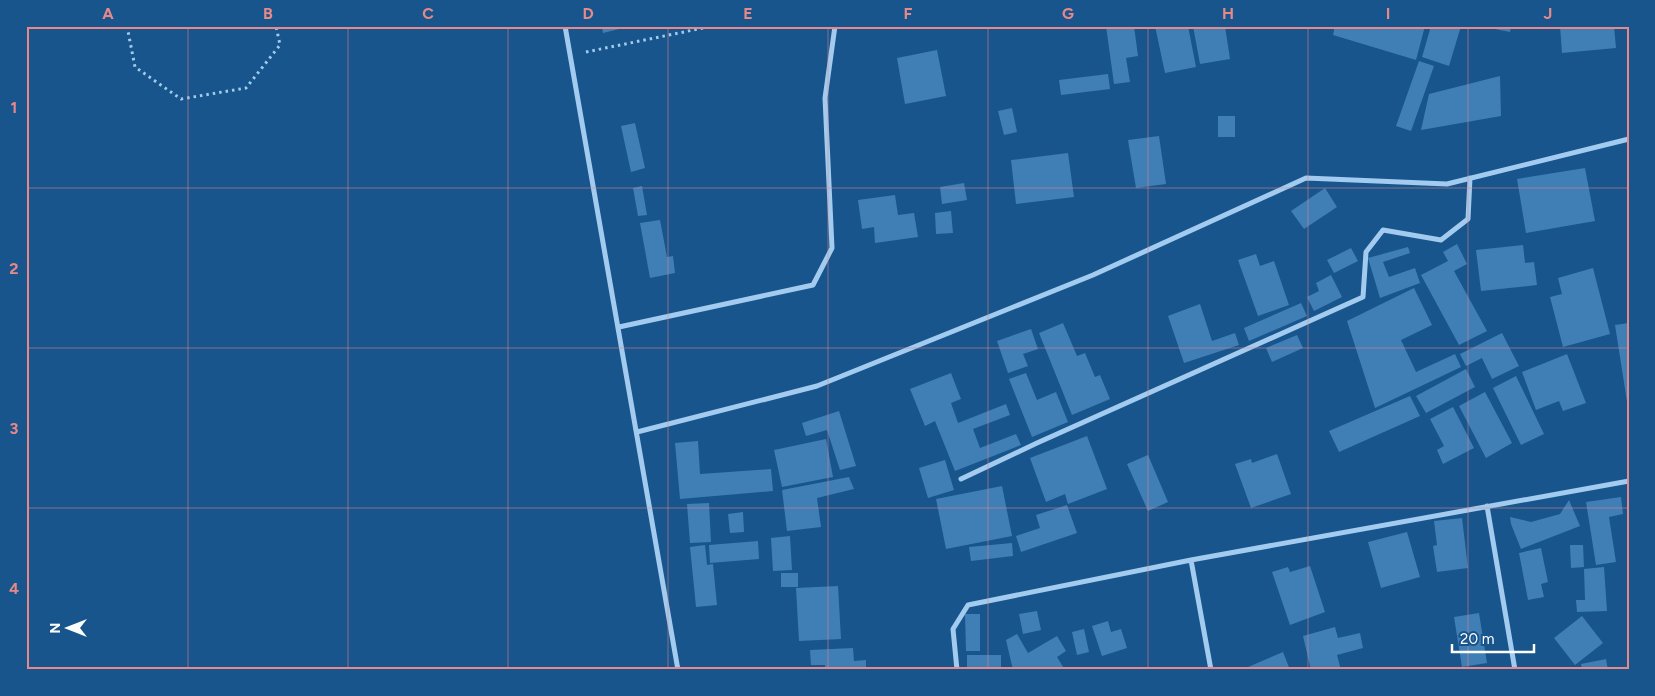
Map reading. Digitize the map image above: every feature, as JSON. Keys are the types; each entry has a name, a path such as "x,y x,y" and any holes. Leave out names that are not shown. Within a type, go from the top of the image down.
{"street":[{"path":"565,26 678,670"},
{"path":"618,327 813,285 832,248 825,98 835,26"},
{"path":"637,432 817,386 1093,275 1306,178 1447,184 1629,139"},
{"path":"961,479 1363,297 1366,252 1383,230 1441,240 1468,219 1470,178"},
{"path":"957,670 953,629 968,605 1191,560 1629,481"},
{"path":"1487,506 1515,670"},
{"path":"1191,560 1211,670"}],"path":[{"path":"126,26 135,67 181,99 246,88 280,45 276,26"},
{"path":"571,56 713,26"}],"building":[{"path":"602,26 618,26 619,29 603,33"},
{"path":"1106,26 1134,26 1138,56 1126,58 1130,82 1114,84"},
{"path":"1155,26 1188,26 1196,67 1165,73"},
{"path":"1193,26 1225,26 1230,59 1200,64"},
{"path":"1335,26 1425,26 1416,60 1333,35"},
{"path":"1431,26 1461,26 1449,66 1422,57"},
{"path":"1480,26 1511,26 1510,32"},
{"path":"1560,26 1614,26 1616,48 1562,53"},
{"path":"937,50 946,96 905,104 897,58"},
{"path":"1419,61 1434,66 1411,131 1396,126"},
{"path":"1108,74 1110,89 1061,95 1059,80"},
{"path":"1500,76 1501,116 1421,130 1429,94"},
{"path":"1012,108 1017,132 1004,135 998,111"},
{"path":"1218,116 1235,116 1235,137 1218,137"},
{"path":"635,123 645,168 631,172 621,126"},
{"path":"1159,136 1166,184 1136,188 1128,140"},
{"path":"1068,153 1074,197 1016,204 1011,160"},
{"path":"1585,168 1595,221 1526,233 1517,179"},
{"path":"964,183 967,200 942,204 940,187"},
{"path":"642,186 647,215 638,216 633,188"},
{"path":"1325,188 1337,207 1304,229 1291,211"},
{"path":"895,195 898,215 914,213 918,237 875,243 874,227 862,229 858,200"},
{"path":"951,211 953,233 936,234 935,213"},
{"path":"660,220 667,257 673,256 675,273 650,278 640,223"},
{"path":"1457,244 1467,264 1454,271 1487,331 1459,345 1421,275 1448,261 1443,252"},
{"path":"1523,245 1525,263 1534,262 1537,285 1481,291 1476,250"},
{"path":"1408,247 1410,253 1383,262 1389,277 1415,268 1420,283 1380,298 1368,258"},
{"path":"1351,248 1358,261 1334,273 1327,260"},
{"path":"1256,254 1260,266 1274,261 1289,305 1258,316 1238,260"},
{"path":"1593,268 1610,334 1563,347 1550,297 1562,294 1558,278"},
{"path":"1331,275 1342,297 1314,311 1307,297 1319,291 1316,283"},
{"path":"1414,288 1432,325 1401,340 1416,372 1455,354 1461,367 1375,408 1347,321"},
{"path":"1301,303 1307,316 1249,341 1244,328"},
{"path":"1200,304 1212,341 1235,333 1239,345 1184,363 1168,316"},
{"path":"1063,323 1077,356 1085,353 1095,377 1100,375 1110,399 1072,415 1039,333"},
{"path":"1629,323 1629,408 1628,408 1615,325"},
{"path":"1031,329 1038,349 1023,354 1028,366 1008,373 997,341"},
{"path":"1502,333 1519,366 1492,379 1482,358 1466,366 1460,354"},
{"path":"1297,335 1303,348 1272,362 1266,348"},
{"path":"1567,354 1586,403 1563,411 1559,401 1536,410 1522,372"},
{"path":"1466,369 1475,387 1426,413 1416,396"},
{"path":"951,373 961,399 951,403 958,423 1006,404 1010,415 973,429 980,448 1016,434 1021,445 955,471 935,421 925,426 910,389"},
{"path":"1026,373 1037,400 1056,392 1068,422 1032,437 1009,379"},
{"path":"1516,376 1544,434 1521,445 1493,388"},
{"path":"1485,392 1512,443 1486,458 1459,406"},
{"path":"1410,396 1420,416 1339,452 1329,431"},
{"path":"1453,407 1474,448 1443,464 1437,450 1444,446 1430,419"},
{"path":"839,411 856,466 840,470 827,430 806,436 802,423"},
{"path":"1087,436 1107,489 1068,504 1065,494 1046,502 1030,458"},
{"path":"826,439 833,477 782,487 774,450"},
{"path":"698,441 700,474 771,469 773,491 680,499 675,443"},
{"path":"1277,454 1291,494 1251,508 1235,464 1251,459 1252,463"},
{"path":"1148,455 1168,502 1148,511 1127,464"},
{"path":"945,460 954,490 928,498 919,468"},
{"path":"849,477 854,489 817,498 821,527 787,531 782,490"},
{"path":"1002,486 1012,536 946,549 936,499"},
{"path":"1621,497 1623,514 1609,517 1616,562 1596,565 1586,502"},
{"path":"1569,500 1580,526 1521,549 1510,517 1531,522 1560,514"},
{"path":"709,503 711,542 690,543 687,504"},
{"path":"1067,505 1077,533 1021,552 1016,536 1040,528 1036,515"},
{"path":"743,512 744,532 730,533 728,514"},
{"path":"1462,518 1468,568 1437,572 1433,546 1437,545 1434,521"},
{"path":"1407,532 1420,577 1381,588 1368,542"},
{"path":"790,536 792,570 773,571 771,538"},
{"path":"758,541 759,559 710,563 709,545"},
{"path":"1012,543 1013,556 971,561 969,547"},
{"path":"705,545 707,565 713,564 717,605 696,607 690,547"},
{"path":"1570,545 1583,545 1584,567 1571,568"},
{"path":"1541,548 1548,582 1541,584 1544,597 1528,600 1519,553"},
{"path":"1310,566 1325,612 1290,625 1272,572 1288,567 1290,572"},
{"path":"1604,567 1607,611 1577,612 1576,600 1585,600 1584,569"},
{"path":"781,573 798,573 798,587 781,587"},
{"path":"838,586 841,639 799,641 796,588"},
{"path":"1037,611 1041,630 1023,634 1019,614"},
{"path":"1479,613 1487,663 1462,667 1454,617"},
{"path":"965,614 980,614 980,651 966,651"},
{"path":"1582,616 1603,643 1575,665 1554,638"},
{"path":"1108,621 1111,632 1121,629 1127,648 1102,656 1092,626"},
{"path":"1335,627 1338,638 1360,633 1363,648 1337,655 1341,670 1311,670 1303,636"},
{"path":"1084,629 1089,652 1077,655 1072,632"},
{"path":"1017,634 1028,653 1057,636 1066,651 1057,657 1065,670 1013,670 1006,640"},
{"path":"853,648 854,661 866,660 866,670 825,670 825,665 811,665 810,650"},
{"path":"1283,652 1290,670 1241,670"},
{"path":"967,655 1001,655 1001,669 967,670"},
{"path":"1606,659 1608,670 1582,670 1581,664"}]}
